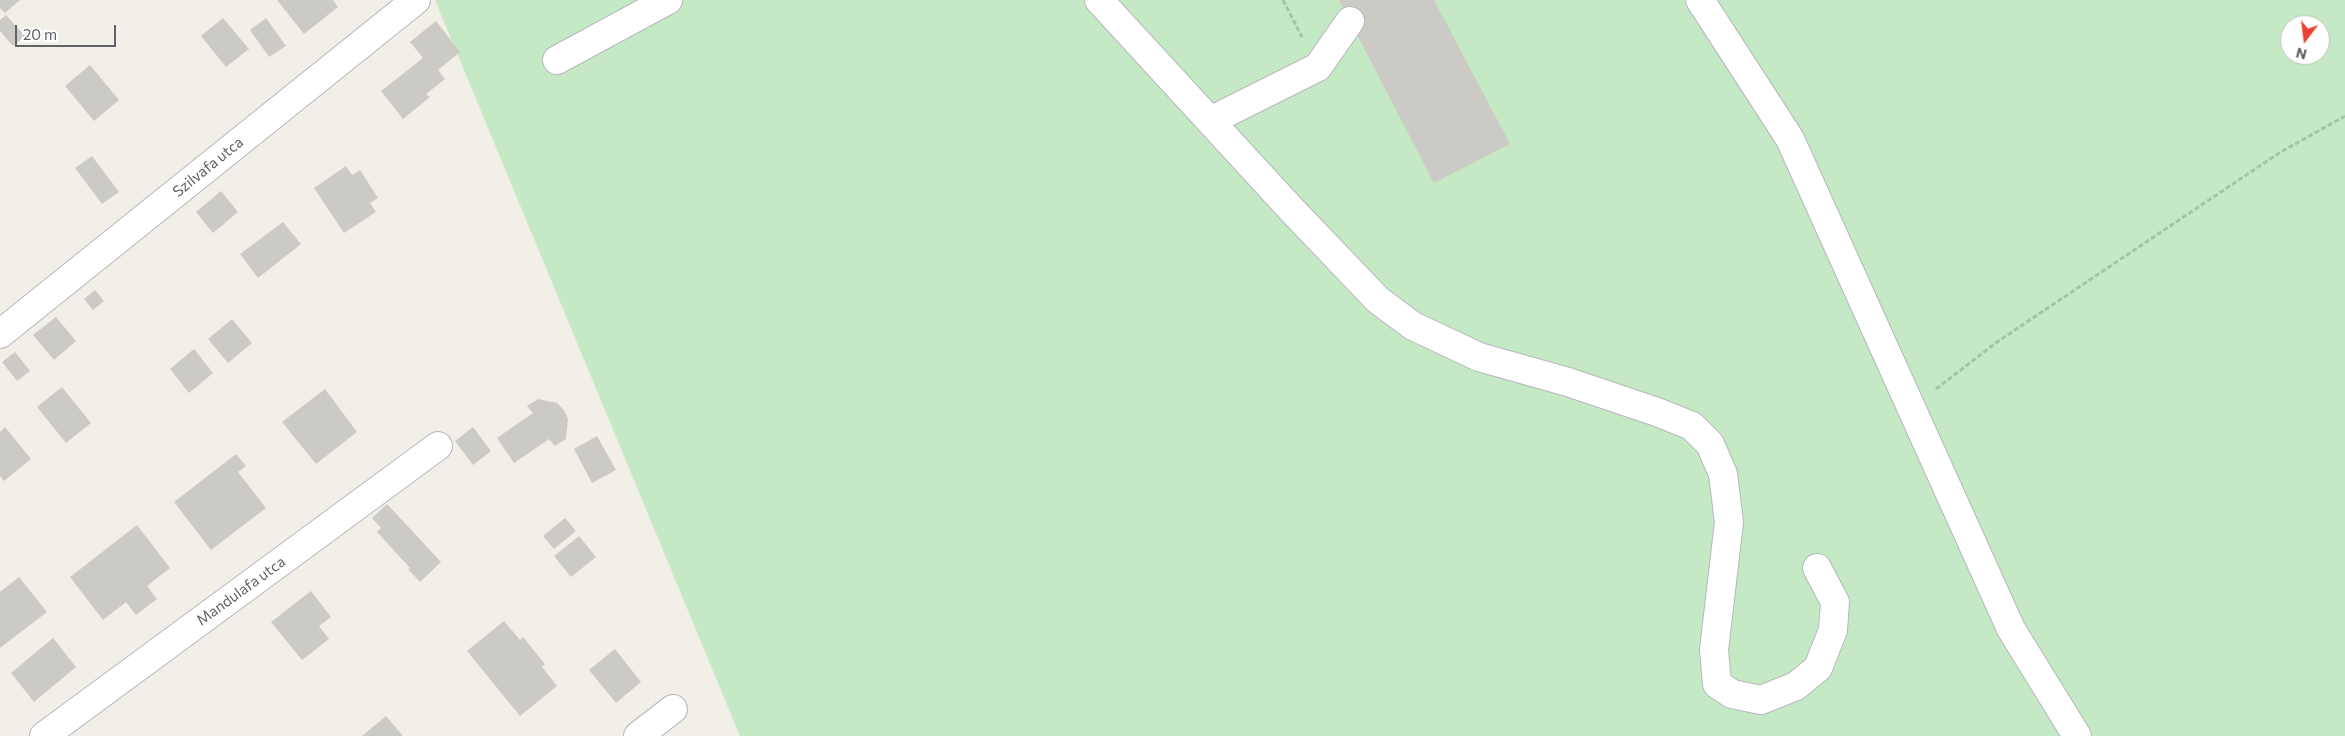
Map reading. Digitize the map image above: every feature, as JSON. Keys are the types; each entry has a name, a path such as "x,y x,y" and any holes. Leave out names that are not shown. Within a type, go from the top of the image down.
{"street":[{"name":"Szilvafa utca","path":"0,334 416,0"},
{"path":"557,60 668,0"},
{"path":"1099,0 1378,300 1412,326 1479,357 1568,382 1692,426 1710,444 1723,474 1729,522 1714,650 1717,684 1732,694 1762,700 1796,686 1818,668 1833,630 1835,602 1817,568"},
{"path":"1700,0 1790,140 2011,629 2077,736"},
{"path":"1210,121 1318,67 1350,21"},
{"name":"Mandulafa utca","path":"44,736 438,446"},
{"path":"638,736 673,709"}],"path":[{"path":"1911,407 1997,342 2279,153 2345,116"}],"green space":[{"path":"435,0 2345,0 2345,736 740,736"}],"building":[{"path":"0,0 20,0 5,13 0,8"},
{"path":"277,0 333,0 338,7 304,34"},
{"path":"1339,0 1434,0 1510,144 1434,183"},
{"path":"6,15 25,36 13,46 0,31 0,20"},
{"path":"223,18 249,49 226,67 201,36"},
{"path":"266,18 286,46 269,57 250,30"},
{"path":"436,21 460,52 438,70 445,79 426,94 430,97 403,119 381,91 423,58 410,42"},
{"path":"90,65 119,100 94,121 65,86"},
{"path":"92,156 119,192 102,204 75,168"},
{"path":"346,166 352,175 360,170 378,198 370,203 376,212 344,233 314,188"},
{"path":"221,191 238,212 213,233 196,212"},
{"path":"283,222 301,244 258,278 240,254"},
{"path":"95,290 104,301 93,310 84,299"},
{"path":"56,317 76,341 54,360 33,335"},
{"path":"232,319 252,343 228,363 208,339"},
{"path":"194,349 213,373 189,393 170,369"},
{"path":"15,352 30,371 17,381 2,362"},
{"path":"62,387 91,423 66,443 37,407"},
{"path":"325,389 357,432 316,464 282,422"},
{"path":"538,399 557,403 564,410 568,419 566,439 555,446 549,439 514,463 497,438 533,413 527,406"},
{"path":"5,427 31,459 4,481 0,476 0,432"},
{"path":"473,427 491,451 473,465 455,441"},
{"path":"597,436 616,470 592,483 574,449"},
{"path":"236,454 246,466 238,472 266,508 211,550 174,502"},
{"path":"387,504 441,562 420,582 408,569 410,568 377,532 381,528 372,518"},
{"path":"565,518 576,531 554,549 543,536"},
{"path":"137,525 170,568 147,586 157,599 136,615 126,602 103,620 70,577"},
{"path":"579,536 596,557 571,577 554,556"},
{"path":"19,577 47,612 0,648 0,592"},
{"path":"311,591 331,617 319,626 329,639 302,660 271,622"},
{"path":"504,621 520,640 523,637 545,664 542,667 557,686 520,716 467,651"},
{"path":"53,638 76,667 34,702 11,673"},
{"path":"615,649 641,682 616,703 589,670"},
{"path":"386,716 403,736 362,736"}]}
